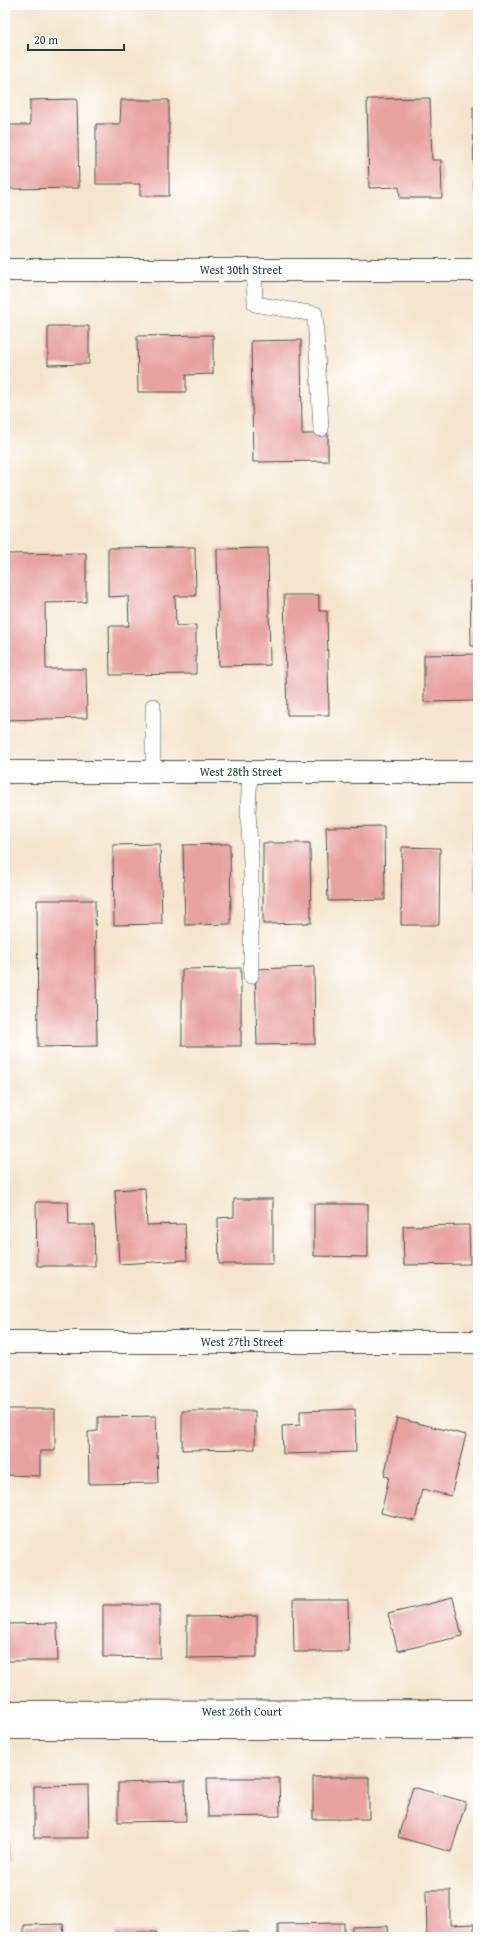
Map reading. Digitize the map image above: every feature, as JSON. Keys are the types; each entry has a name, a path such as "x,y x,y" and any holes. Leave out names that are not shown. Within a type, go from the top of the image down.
{"street":[{"name":"West 30th Street","path":"5,270 478,270"},
{"name":"West 28th Street","path":"5,772 478,772"},
{"name":"West 27th Street","path":"5,1342 478,1342"},
{"name":"West 26th Court","path":"5,1712 478,1712"},
{"name":"West 26th Court","path":"5,1728 478,1728"}],"lane":[{"path":"254,270 255,304 315,314 321,429"},
{"path":"153,706 153,772"},
{"path":"250,772 248,812 251,862 251,976"}],"building":[{"path":"430,98 432,160 441,160 442,198 400,198 399,187 369,188 367,99"},
{"path":"77,99 79,188 7,189 6,125 30,125 30,100"},
{"path":"121,100 169,100 169,196 140,196 140,184 96,184 96,124 120,124"},
{"path":"473,107 478,107 478,191 474,191"},
{"path":"48,326 89,326 89,364 48,365"},
{"path":"213,335 213,374 186,375 186,392 138,392 137,336"},
{"path":"301,340 302,434 328,434 328,461 253,462 251,341"},
{"path":"195,547 196,596 175,596 176,626 196,625 196,674 110,675 109,626 129,626 128,596 108,597 108,548"},
{"path":"268,548 270,665 219,666 217,549"},
{"path":"86,553 86,602 45,603 46,669 86,669 87,718 5,720 5,554"},
{"path":"470,581 478,581 478,646 471,646"},
{"path":"284,595 319,595 319,611 327,611 329,715 287,715"},
{"path":"478,654 478,701 424,702 424,655"},
{"path":"384,826 385,900 328,901 326,827"},
{"path":"475,826 478,826 478,892 474,892"},
{"path":"263,843 310,843 311,923 263,924"},
{"path":"160,844 162,924 114,925 113,845"},
{"path":"230,844 231,924 185,925 183,845"},
{"path":"402,847 440,848 439,925 401,925"},
{"path":"37,900 95,900 97,1046 38,1047"},
{"path":"314,967 315,1044 257,1045 255,969"},
{"path":"241,968 241,1046 182,1046 182,969"},
{"path":"145,1188 147,1225 185,1224 187,1260 119,1264 115,1190"},
{"path":"234,1199 273,1199 273,1264 219,1264 218,1218 234,1217"},
{"path":"36,1202 68,1202 69,1225 94,1225 95,1266 37,1266"},
{"path":"314,1204 368,1204 368,1257 314,1256"},
{"path":"469,1225 470,1264 404,1265 403,1226"},
{"path":"5,1409 55,1409 55,1451 40,1451 40,1476 5,1475"},
{"path":"355,1409 356,1452 283,1454 282,1426 300,1425 300,1411"},
{"path":"182,1411 255,1411 255,1449 182,1450"},
{"path":"156,1416 158,1483 89,1484 88,1432 98,1431 98,1417"},
{"path":"397,1418 466,1435 451,1496 422,1489 415,1521 381,1513 389,1477 384,1476"},
{"path":"453,1598 462,1636 398,1651 388,1614"},
{"path":"293,1600 348,1600 349,1652 294,1652"},
{"path":"103,1605 160,1605 160,1658 103,1657"},
{"path":"257,1616 257,1657 187,1658 187,1617"},
{"path":"57,1623 58,1661 5,1661 5,1624"},
{"path":"313,1777 369,1777 369,1819 313,1819"},
{"path":"207,1778 279,1778 280,1816 208,1817"},
{"path":"5,1781 7,1781 8,1861 5,1861"},
{"path":"185,1781 186,1821 118,1822 118,1783"},
{"path":"88,1785 89,1838 34,1838 34,1786"},
{"path":"413,1787 466,1802 451,1852 398,1837"},
{"path":"426,1890 450,1890 450,1925 474,1924 474,1937 427,1937"},
{"path":"344,1923 344,1937 278,1937 278,1924"},
{"path":"63,1924 64,1937 24,1937 24,1925"},
{"path":"388,1926 389,1937 352,1937 352,1927"},
{"path":"116,1932 157,1932 157,1937 116,1937"},
{"path":"206,1932 248,1932 248,1937 207,1937"}]}
